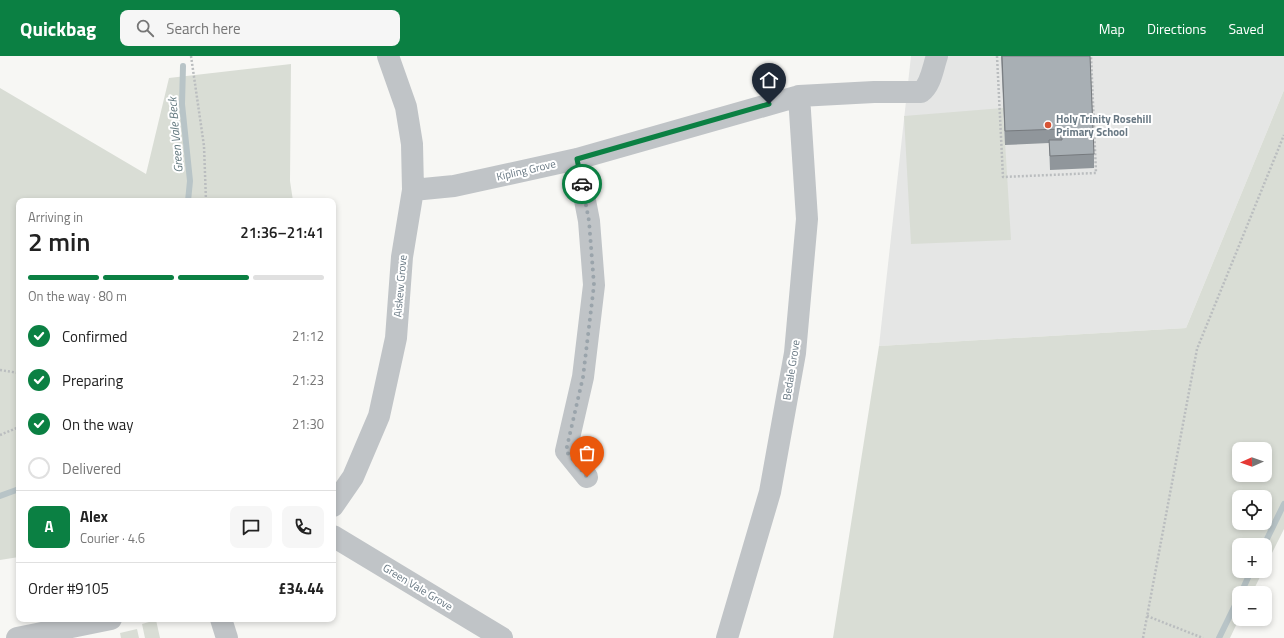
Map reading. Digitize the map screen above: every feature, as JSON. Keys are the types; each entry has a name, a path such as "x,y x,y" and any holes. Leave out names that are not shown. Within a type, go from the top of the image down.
{"street":[{"name":"Aiskew Grove","path":"336,502 353,477 379,416 396,338 402,257 413,190 412,144 406,107 388,56"},
{"name":"Kipling Grove","path":"413,190 454,186 577,159 799,96 874,92 921,92 925,90 937,56"},
{"name":"Bedale Grove","path":"727,638 770,492 795,353 807,219 799,96"},
{"path":"577,159 589,221 594,285 583,377 566,451 587,477"},
{"name":"Green Vale Grove","path":"336,538 502,638"},
{"path":"17,638 96,622"},
{"path":"222,622 227,638"}],"path":[{"path":"191,56 204,146 206,198"},
{"path":"997,56 1003,178 1096,173 1091,56"},
{"path":"1143,638 1197,349 1284,135"},
{"path":"0,370 16,373"},
{"path":"0,435 16,428"},
{"path":"1147,616 1203,638"}],"shaded area":[{"path":"911,56 1284,56 1284,90 1186,328 879,346"},
{"path":"291,64 290,181 293,198 16,198 16,557 0,560 0,88 146,174 169,78"},
{"path":"1284,90 1284,529 1272,553 1272,538 1232,538 1232,578 1260,578 1256,586 1232,586 1232,626 1236,626 1230,638 833,638 879,346 1186,328"},
{"path":"1003,108 1011,240 911,244 904,116"},
{"path":"156,622 160,638 145,638 142,624"},
{"path":"137,629 139,638 121,638 120,633"}],"building":[{"name":"Holy Trinity Rosehill Primary School","path":"1002,56 1090,56 1094,154 1050,156 1049,140 1062,140 1062,129 1005,131"}],"waterway":[{"name":"Green Vale Beck","path":"183,66 182,104 190,181 188,198"},
{"name":"Green Vale Beck","path":"0,496 16,490"},
{"path":"1267,538 1284,504"},
{"path":"1244,586 1248,578"},
{"path":"1219,638 1232,611"}],"way so far":[{"path":"582,184 589,221 594,285 583,377 566,451 587,477"}],"place":[{"name":"Holy Trinity Rosehill Primary School","path":"1048,125"}],"route":[{"path":"582,184 577,159 769,104"}]}
